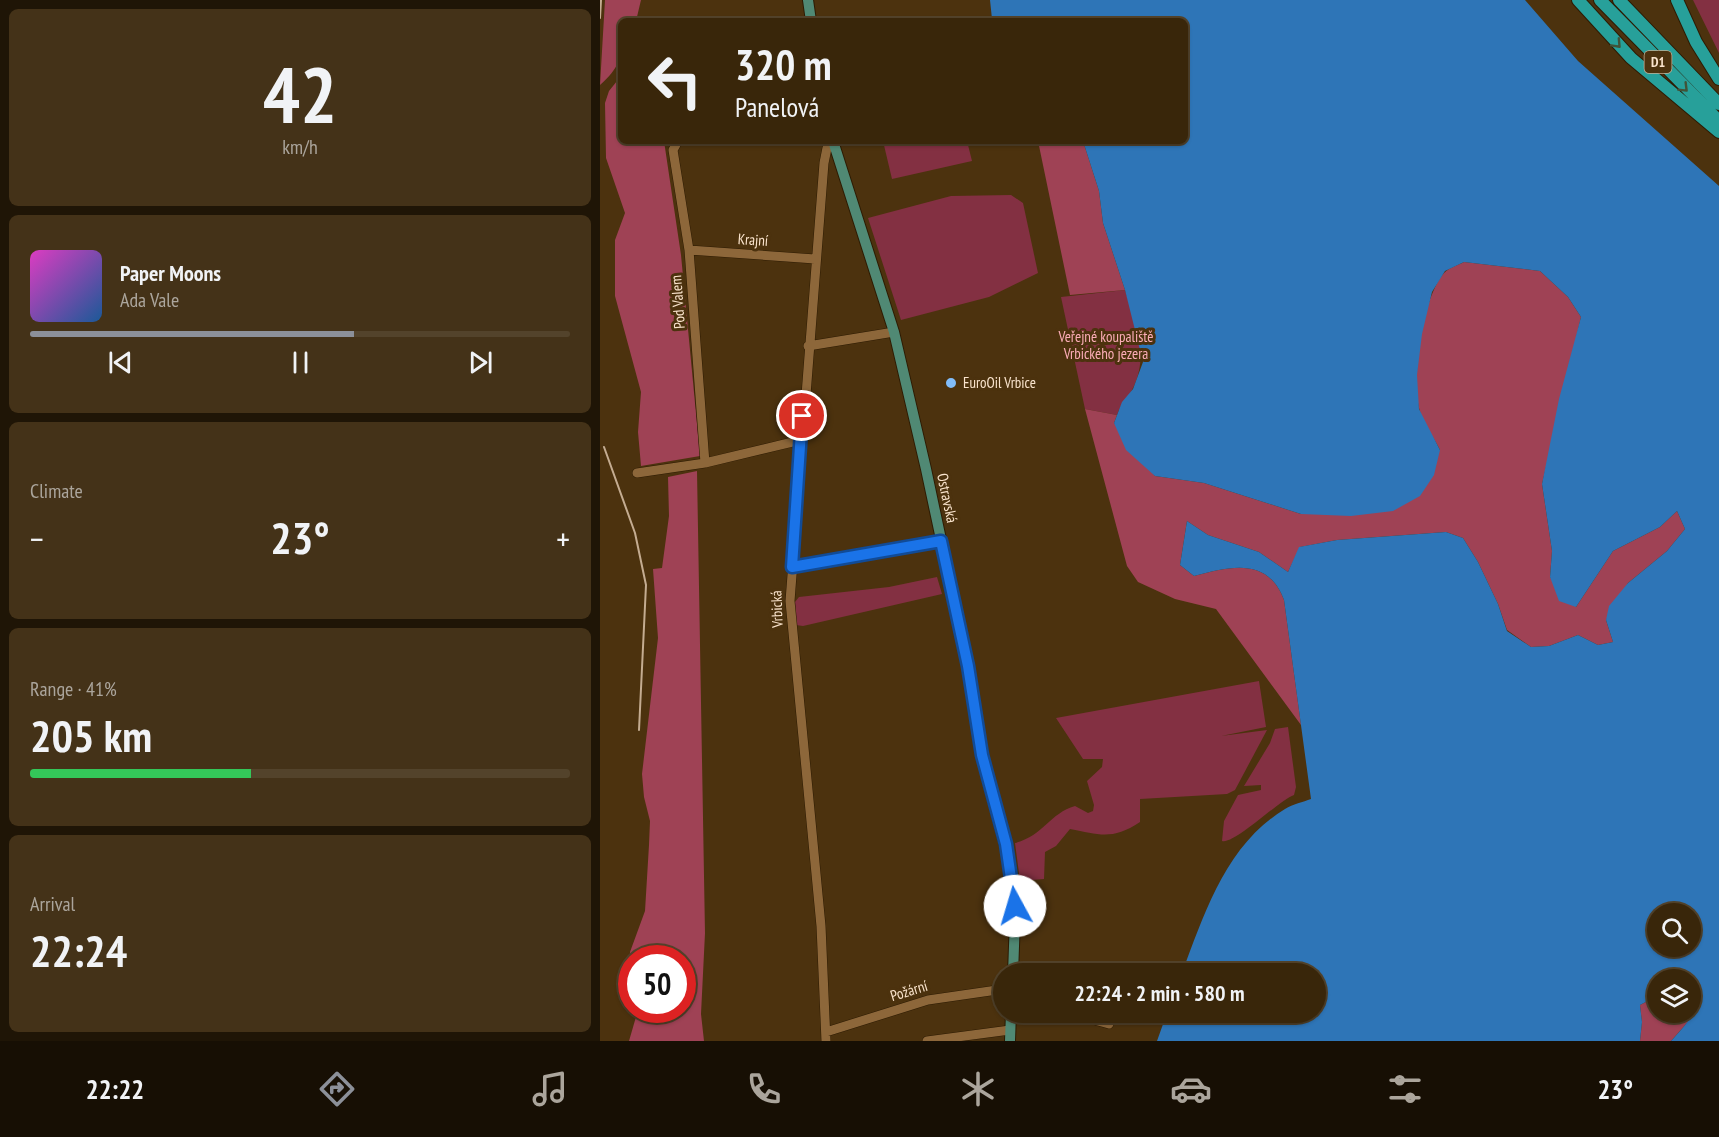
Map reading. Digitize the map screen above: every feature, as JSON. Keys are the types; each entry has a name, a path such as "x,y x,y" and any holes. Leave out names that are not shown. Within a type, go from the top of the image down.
{"highway":[{"path":"1578,0 1631,58 1719,132"},
{"name":"D1","path":"1600,0 1719,121"},
{"name":"D1","path":"1619,0 1719,104"},
{"path":"1677,0 1696,42 1719,79"}],"main road":[{"path":"808,0 811,18"},
{"name":"Ostravská","path":"829,144 894,332 941,541 967,661 982,755 1010,864 1015,918 1013,963"}],"street":[{"name":"Pod Valem","path":"676,144 673,150 689,250 705,463"},
{"name":"Vrbická","path":"826,1037 816,867 790,602 815,259 829,144"},
{"name":"Krajní","path":"689,250 815,259"},
{"path":"808,345 894,332"},
{"path":"637,473 705,463 801,440"},
{"path":"792,567 941,541"},
{"name":"Požární","path":"826,1037 928,1000 993,991"},
{"path":"927,1041 1010,1035"}],"green space":[{"path":"1693,0 1719,0 1719,53"},
{"path":"884,144 968,144 972,161 892,179"},
{"path":"1011,195 1023,203 1038,273 989,297 901,320 868,218 951,196"},
{"name":"Veřejné koupaliště Vrbického jezera","path":"1125,290 1139,338 1138,374 1132,390 1117,415 1085,409 1061,297"},
{"path":"937,577 942,594 803,626 796,625 795,602 799,597 889,587"},
{"path":"1259,681 1266,727 1221,736 1267,730 1235,790 1227,794 1140,799 1140,822 1114,834 1070,829 1056,846 1045,852 1044,879 1020,881 1015,843 1033,835 1066,809 1075,806 1088,813 1093,811 1094,805 1087,781 1102,767 1103,759 1083,759 1056,718"},
{"path":"1288,727 1296,787 1294,795 1246,830 1222,841 1224,821 1238,795 1261,790 1261,785 1244,786 1270,743 1275,729"}],"shaded area":[{"path":"605,0 641,0 637,18 618,18 618,63 600,85"},
{"path":"618,80 618,144 664,144 681,255 700,456 641,466 638,432 641,392 615,296 615,240 625,213 606,158 605,103 609,91"},
{"path":"1039,144 1084,144 1099,191 1103,223 1125,290 1070,295"},
{"path":"1464,262 1540,271 1568,297 1581,317 1542,484 1552,551 1550,577 1576,607 1613,551 1660,527 1677,511 1685,529 1667,551 1628,583 1606,620 1613,642 1598,645 1578,635 1549,646 1531,647 1507,630 1498,604 1478,562 1463,538 1446,532 1337,540 1300,547 1288,572 1259,552 1208,535 1187,521 1180,565 1194,576 1221,569 1247,568 1268,577 1277,586 1284,600 1301,725 1216,609 1175,599 1138,582 1127,566 1085,409 1117,415 1114,423 1155,476 1204,483 1301,514 1440,450 1419,408 1418,358 1425,318 1436,285 1446,271"},
{"path":"697,471 705,933 701,1014 704,1041 629,1041 634,1023 696,1023 696,945 633,945 645,911 650,821 644,797 642,774 658,638 653,569 662,568 669,516 668,477"},
{"path":"1647,1001 1647,1023 1687,1023 1671,1041 1640,1041 1642,1022 1640,1005"}],"water":[{"path":"990,0 1525,0 1578,61 1719,186 1719,1041 1671,1041 1687,1023 1701,1023 1701,969 1647,969 1647,1001 1640,1005 1642,1022 1640,1041 1157,1041 1163,1023 1326,1023 1326,963 1186,963 1220,882 1247,841 1288,807 1311,799 1284,600 1277,586 1258,571 1247,568 1221,569 1194,576 1180,565 1187,521 1208,535 1259,552 1288,572 1299,547 1337,540 1446,532 1463,538 1478,562 1498,604 1507,631 1531,647 1549,646 1578,635 1598,645 1613,642 1606,620 1609,606 1628,583 1667,551 1685,529 1677,511 1660,527 1613,551 1576,607 1559,601 1550,577 1552,551 1542,484 1559,399 1581,317 1568,297 1540,271 1464,262 1445,271 1432,292 1422,334 1417,375 1419,409 1440,450 1434,475 1420,496 1393,511 1351,516 1301,514 1204,483 1155,476 1126,450 1114,423 1122,402 1133,389 1143,362 1125,290 1103,223 1099,191 1084,144 1188,144 1188,18 992,18"}],"railway":[{"path":"600,18 601,0"},
{"path":"604,447 635,533 646,585 639,730"}],"place":[{"name":"EuroOil Vrbice","path":"951,383"}],"route":[{"path":"802,416 792,567 941,541 968,666 982,755 1006,844 1015,906"}]}
